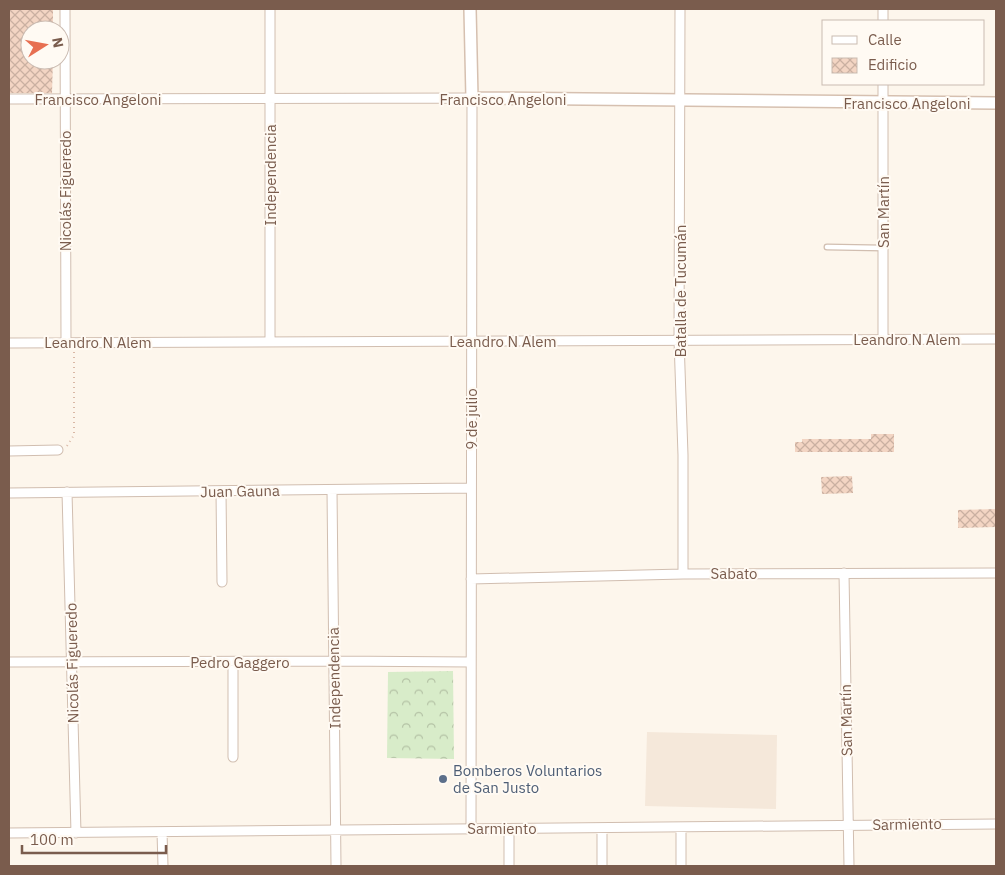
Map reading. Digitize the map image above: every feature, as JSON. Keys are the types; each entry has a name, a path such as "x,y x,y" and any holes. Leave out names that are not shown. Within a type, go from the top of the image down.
{"main road":[{"name":"9 de julio","path":"470,9 472,98"},
{"name":"Francisco Angeloni","path":"472,98 996,103"}],"street":[{"name":"Nicolás Figueredo","path":"65,9 70,342"},
{"name":"Independencia","path":"270,9 270,342"},
{"name":"Batalla de Tucumán","path":"680,9 679,340 683,454 683,574"},
{"name":"San Martín","path":"883,85 883,340"},
{"name":"Francisco Angeloni","path":"9,99 472,98"},
{"name":"9 de julio","path":"471,828 472,98"},
{"name":"Leandro N Alem","path":"9,343 996,339"},
{"path":"9,451 58,450"},
{"name":"Juan Gauna","path":"9,493 471,488"},
{"name":"Independencia","path":"332,490 336,866"},
{"path":"221,491 222,582"},
{"name":"Nicolás Figueredo","path":"67,492 76,833"},
{"name":"San Martín","path":"844,573 849,866"},
{"name":"Sabato","path":"471,579 683,574 996,573"},
{"name":"Pedro Gaggero","path":"9,662 471,662"},
{"path":"233,662 233,757"},
{"name":"Sarmiento","path":"9,834 996,824"},
{"path":"680,827 681,866"},
{"path":"509,828 509,866"},
{"path":"602,828 602,866"},
{"path":"162,832 163,866"}],"lane":[{"path":"827,247 883,248"}],"path":[{"path":"58,450 68,445 74,435 70,342"}],"shaded area":[{"path":"647,732 777,735 776,809 645,806"}],"green space":[{"path":"453,671 454,759 387,758 388,672"}],"building":[{"path":"9,9 53,9 53,20 20,20 20,70 53,70 52,93 9,93"},
{"path":"871,434 894,434 894,452 795,452 795,442 802,442 802,439 871,439"},
{"path":"852,476 853,493 822,494 821,477"},
{"path":"996,509 996,527 958,528 958,510"}],"place":[{"name":"Bomberos Voluntarios de San Justo","path":"443,779"}]}
